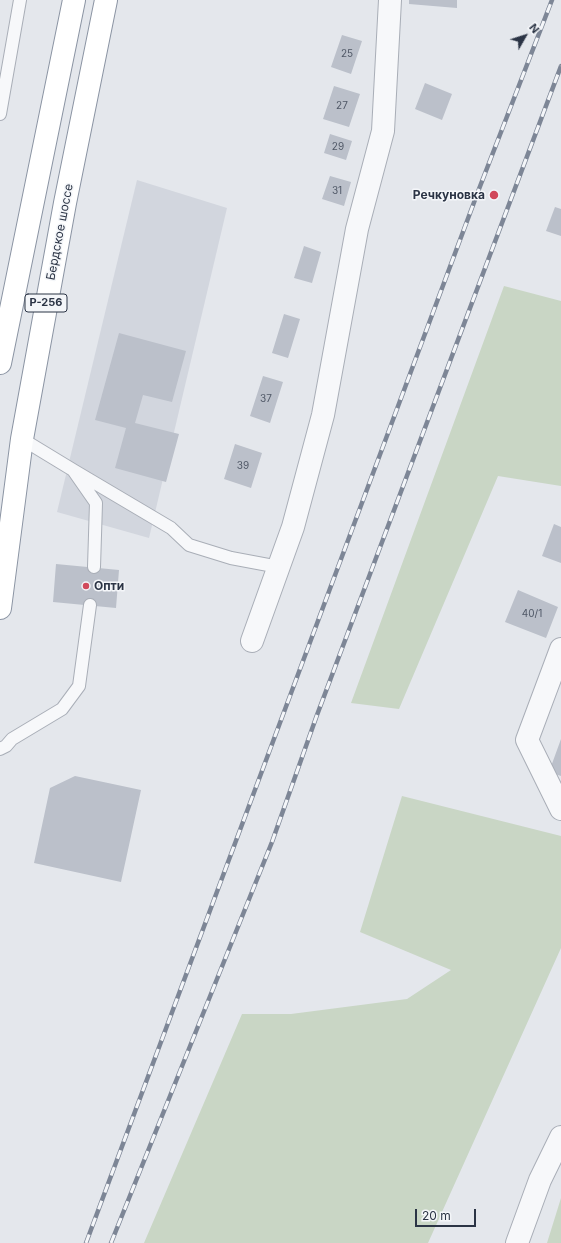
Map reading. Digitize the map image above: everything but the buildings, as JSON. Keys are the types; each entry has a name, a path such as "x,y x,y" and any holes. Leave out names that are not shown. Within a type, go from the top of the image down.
{"highway":[{"name":"Р-256","path":"1,351 74,0"},
{"name":"Бердское шоссе","path":"0,608 22,439 65,203 106,0"}],"street":[{"path":"252,641 293,527 323,415 357,228 383,131 390,0"},
{"path":"561,649 527,740 561,809"},
{"path":"517,1243 540,1180 561,1137"}],"lane":[{"path":"0,114 20,0"},
{"path":"22,439 171,528 189,545 231,558 278,567"},
{"path":"73,470 96,503 94,567"},
{"path":"0,749 6,746 12,739 62,709 79,686 90,605"}],"shaded area":[{"path":"137,180 227,208 149,538 57,512"}],"green space":[{"path":"504,286 561,301 561,486 498,476 399,709 351,703"},
{"path":"402,796 561,836 561,948 428,1243 144,1243 242,1014 291,1014 407,999 451,970 360,932"},
{"path":"561,1198 561,1243 547,1243"}],"railway":[{"path":"86,1243 479,189 552,0"},
{"path":"111,1243 272,842 317,715 561,66"}],"place":[{"name":"Речкуновка","path":"494,195"},
{"name":"Опти","path":"86,586"}]}
